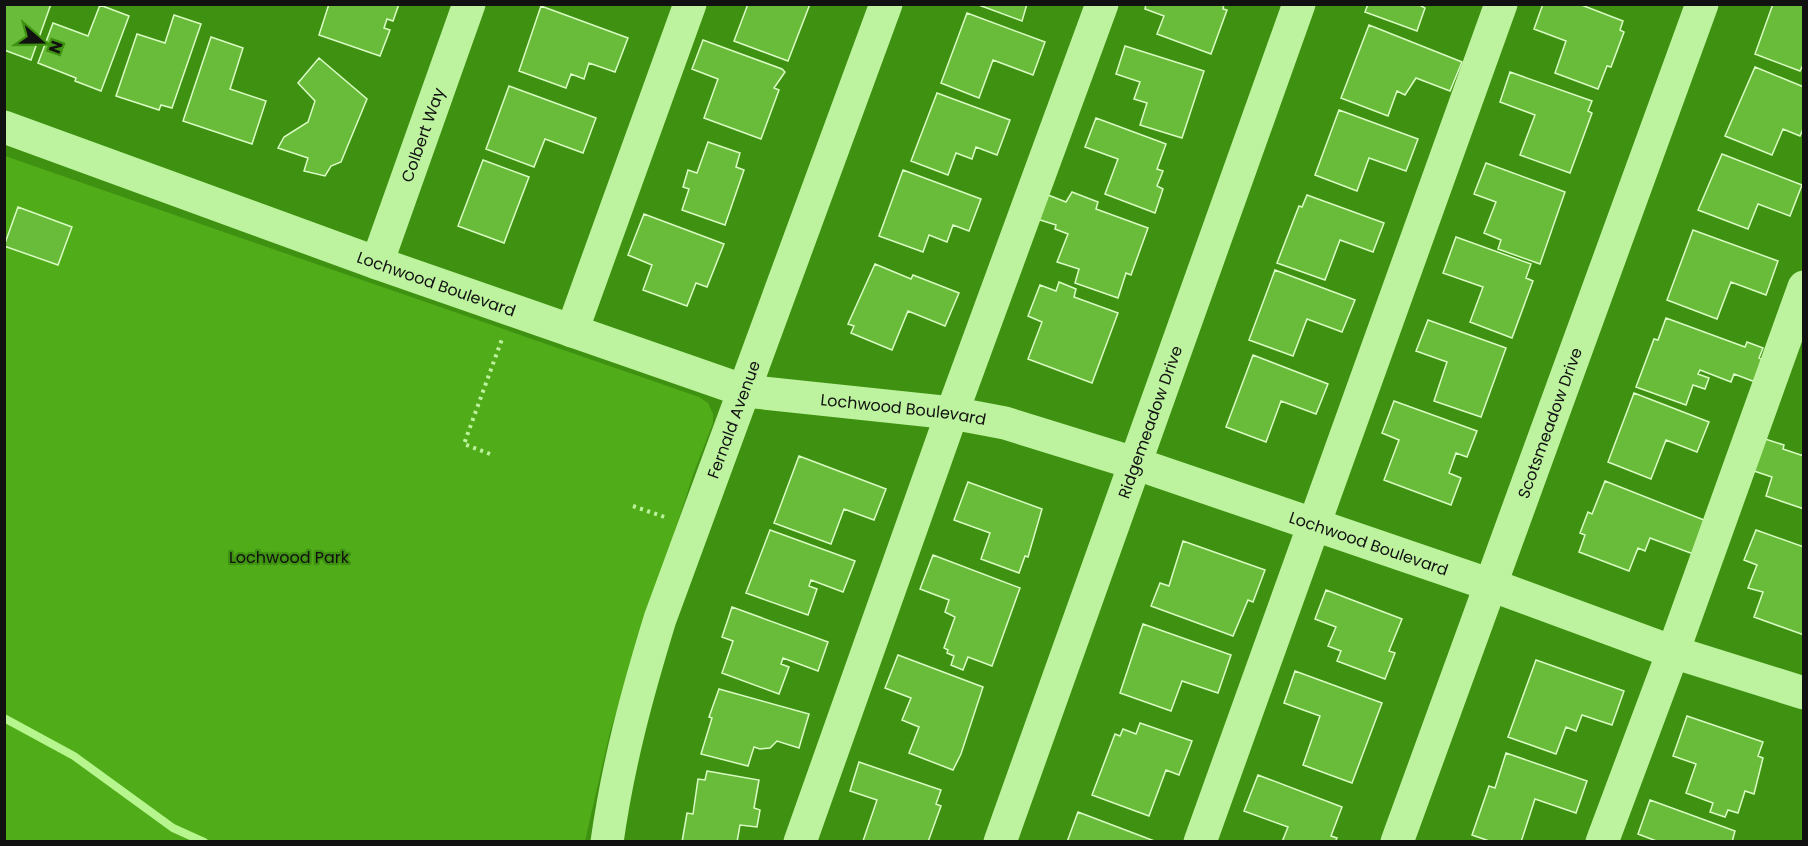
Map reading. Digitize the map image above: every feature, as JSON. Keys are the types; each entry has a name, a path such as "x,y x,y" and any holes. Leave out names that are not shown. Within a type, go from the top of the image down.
{"street":[{"name":"Colbert Way","path":"377,263 469,4"},
{"path":"572,331 690,4"},
{"name":"Fernald Avenue","path":"607,842 613,799 633,707 660,619 886,4"},
{"path":"801,842 952,413 1102,4"},
{"name":"Ridgemeadow Drive","path":"1000,842 1299,4"},
{"path":"1200,842 1501,4"},
{"name":"Scotsmeadow Drive","path":"1397,842 1702,4"},
{"name":"Lochwood Boulevard","path":"4,128 377,263 745,391 952,413 1005,423 1134,463 1315,524 1491,585 1673,652 1803,693"},
{"path":"1602,842 1673,652 1803,287"}],"path":[{"path":"490,454 464,444 504,333"},
{"path":"633,506 668,518"}],"green space":[{"name":"Lochwood Park","path":"5,156 699,397 708,403 713,414 713,423 694,472 610,732 585,841 5,841"}],"building":[{"path":"4,4 51,4 31,60 4,50"},
{"path":"329,4 399,4 393,21 387,19 384,28 390,30 380,56 319,35"},
{"path":"748,4 810,4 788,61 734,41"},
{"path":"976,4 1027,4 1022,21"},
{"path":"1146,4 1224,4 1223,9 1227,10 1211,54 1157,34 1164,16 1145,9"},
{"path":"1368,4 1418,4 1425,8 1417,31 1365,12"},
{"path":"1543,4 1579,4 1623,21 1620,30 1624,32 1611,67 1607,66 1598,89 1555,73 1566,41 1534,29"},
{"path":"1773,4 1804,4 1804,63 1800,71 1755,54"},
{"path":"100,5 129,16 101,91 38,63 53,23 88,36"},
{"path":"541,6 628,38 615,72 589,63 584,79 571,74 566,88 519,71"},
{"path":"967,13 1045,42 1033,75 993,60 979,98 941,83"},
{"path":"174,15 201,24 172,108 161,105 159,110 116,96 137,34 165,43"},
{"path":"1369,25 1462,62 1450,91 1416,78 1405,95 1397,91 1388,116 1341,98"},
{"path":"211,37 243,48 230,89 266,101 252,144 183,121"},
{"path":"703,40 785,72 774,88 779,90 761,139 704,118 718,79 692,69"},
{"path":"1125,46 1204,71 1182,138 1140,125 1147,103 1134,99 1140,82 1116,74"},
{"path":"319,58 367,99 341,162 331,166 325,176 304,171 308,158 278,148 284,137 308,122 315,101 298,83"},
{"path":"1755,67 1804,87 1804,127 1800,136 1783,129 1772,155 1725,136"},
{"path":"1510,72 1592,101 1588,111 1592,113 1570,173 1520,155 1535,115 1500,102"},
{"path":"509,86 596,118 583,153 545,139 534,167 486,149"},
{"path":"937,93 1010,120 997,155 976,147 972,159 956,153 948,175 911,161"},
{"path":"1339,110 1418,139 1406,171 1369,158 1357,191 1315,175"},
{"path":"1096,118 1166,144 1157,169 1163,171 1157,186 1163,189 1155,213 1105,194 1118,159 1085,147"},
{"path":"708,142 740,153 736,167 744,170 725,225 682,210 689,189 683,187 688,170 697,173"},
{"path":"1722,154 1802,185 1790,216 1758,204 1748,229 1698,210"},
{"path":"483,160 529,177 504,243 458,226"},
{"path":"1486,163 1565,192 1540,264 1498,249 1501,240 1484,233 1496,202 1474,194"},
{"path":"903,170 981,199 969,231 953,225 947,242 929,235 923,252 879,236"},
{"path":"1072,192 1098,202 1096,209 1148,228 1131,275 1126,273 1118,298 1075,283 1079,269 1057,262 1068,234 1055,229 1056,225 1034,218 1043,193 1066,202"},
{"path":"1307,195 1384,223 1373,252 1340,240 1325,280 1277,263 1299,206 1302,207"},
{"path":"18,207 72,227 58,265 4,246"},
{"path":"644,214 724,244 707,287 696,283 687,306 643,290 652,265 628,255"},
{"path":"1693,230 1778,261 1766,295 1731,282 1717,319 1667,300"},
{"path":"1456,237 1531,264 1526,278 1533,281 1512,338 1470,322 1483,287 1443,273"},
{"path":"875,264 911,279 913,275 959,293 945,326 908,311 892,350 851,333 854,326 848,324"},
{"path":"1275,270 1355,300 1342,332 1307,319 1293,356 1249,340"},
{"path":"1059,282 1076,289 1074,297 1118,313 1092,383 1028,359 1042,322 1028,316 1040,285 1056,291"},
{"path":"1666,318 1745,347 1747,342 1763,348 1759,358 1767,361 1758,383 1734,374 1731,382 1700,370 1698,374 1709,378 1705,389 1693,385 1686,405 1636,387 1654,339 1658,340"},
{"path":"1428,320 1506,348 1481,417 1434,401 1447,362 1416,351"},
{"path":"1253,355 1328,384 1316,414 1281,401 1266,442 1226,427"},
{"path":"1634,393 1709,422 1697,452 1666,440 1651,479 1608,462"},
{"path":"1394,401 1477,431 1467,457 1456,453 1449,473 1461,478 1451,505 1384,480 1399,440 1382,433"},
{"path":"1762,438 1784,445 1783,449 1804,456 1804,509 1766,496 1772,477 1751,470"},
{"path":"799,456 886,489 874,520 844,509 831,544 774,523"},
{"path":"1605,481 1709,522 1696,555 1650,538 1645,551 1638,548 1629,571 1579,552 1585,535 1580,533 1588,512 1592,514"},
{"path":"968,482 1042,509 1028,557 1025,556 1019,573 981,559 990,533 954,520"},
{"path":"770,530 855,561 843,592 811,580 809,586 817,589 808,615 746,593"},
{"path":"1756,530 1804,547 1804,635 1754,617 1763,592 1748,588 1757,565 1744,560"},
{"path":"1183,541 1265,570 1253,602 1248,600 1233,636 1151,606 1160,583 1169,586"},
{"path":"933,555 1020,588 992,666 968,657 963,670 951,665 954,656 947,653 948,650 944,648 955,617 945,612 949,600 920,589"},
{"path":"1326,590 1402,619 1389,651 1395,653 1385,679 1337,661 1341,651 1328,646 1336,627 1315,619"},
{"path":"732,607 828,642 818,671 783,658 781,664 789,667 779,694 722,673 733,641 722,637"},
{"path":"1143,624 1231,655 1218,693 1182,681 1171,711 1120,693"},
{"path":"898,655 983,687 961,754 953,770 909,753 919,727 902,720 911,698 885,688"},
{"path":"1536,660 1624,691 1612,725 1582,715 1576,731 1566,727 1556,754 1508,737"},
{"path":"1295,671 1382,703 1352,783 1303,765 1320,716 1284,703"},
{"path":"719,689 809,714 799,748 777,741 770,748 754,747 748,766 701,754 712,718 709,717"},
{"path":"1687,716 1763,742 1758,756 1763,758 1754,794 1745,791 1738,813 1728,810 1725,817 1710,812 1713,803 1686,793 1696,764 1673,756"},
{"path":"1140,723 1192,741 1179,775 1166,770 1149,816 1092,795 1115,734 1120,736 1123,729 1136,734"},
{"path":"1506,753 1587,781 1576,813 1535,799 1521,842 1492,842 1472,835 1489,786 1495,788"},
{"path":"859,762 941,790 936,804 941,806 928,842 863,841 877,800 850,791"},
{"path":"707,771 759,780 754,808 760,810 757,827 740,825 737,842 682,842 687,813 693,814 698,779 705,780"},
{"path":"1258,775 1342,807 1331,836 1337,838 1335,842 1282,842 1288,827 1244,811"},
{"path":"1650,800 1735,831 1732,842 1659,842 1638,834"},
{"path":"1078,812 1157,842 1067,842"}],"waterway":[{"path":"4,718 74,756 173,828 204,842"}]}
